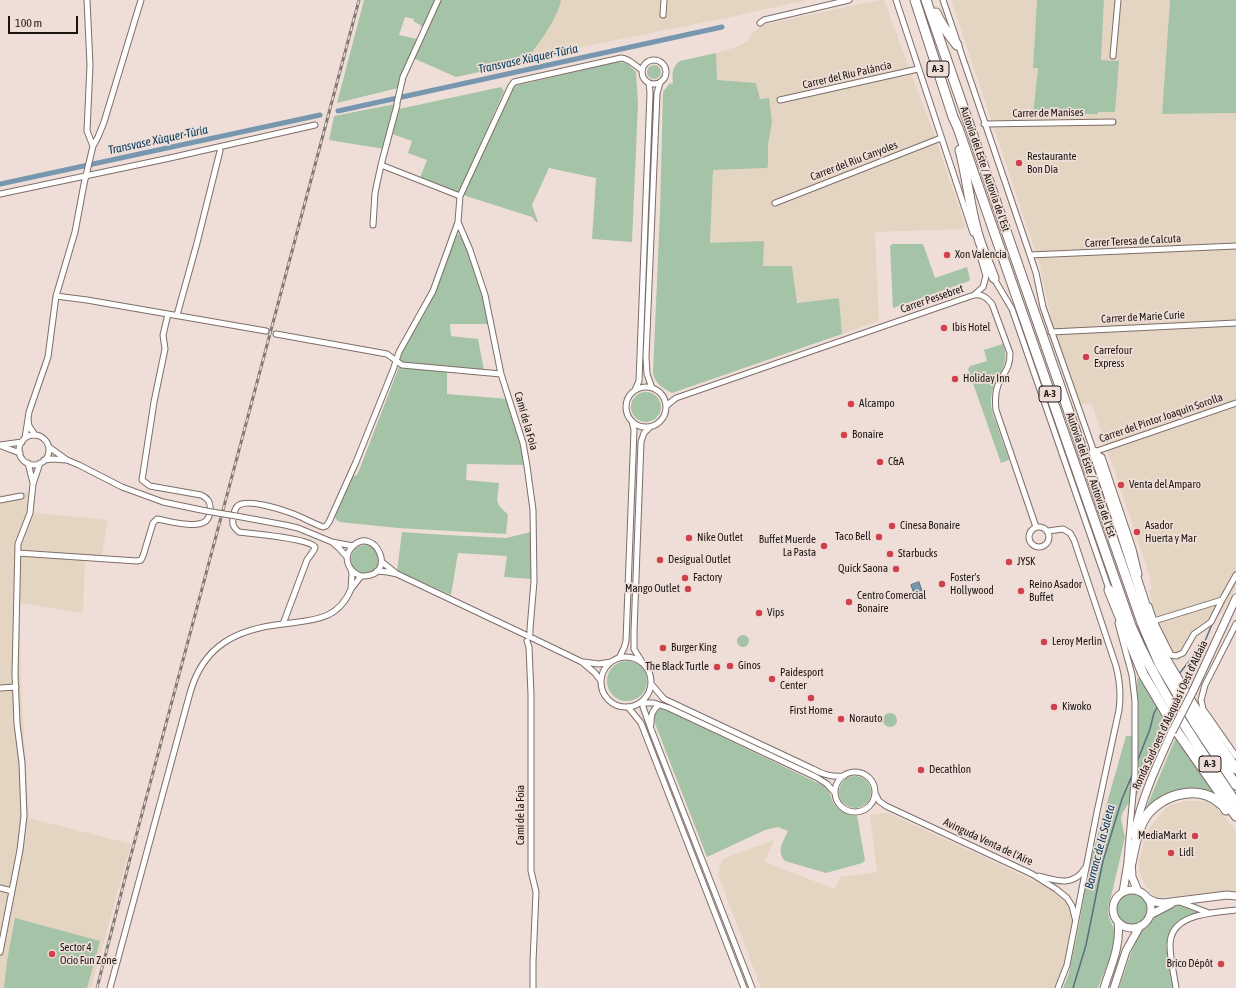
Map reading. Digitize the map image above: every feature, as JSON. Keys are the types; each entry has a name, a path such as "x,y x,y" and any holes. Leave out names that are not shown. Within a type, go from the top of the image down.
{"highway":[{"name":"Autovía del Este / Autovia de l'Est","path":"915,0 953,117 1126,611 1141,649 1151,669 1184,724 1236,803"},
{"name":"Autovía del Este / Autovia de l'Est","path":"926,0 1089,454 1142,623 1165,660 1191,709 1196,726 1236,785"},
{"path":"932,0 939,21 947,34 957,45"},
{"path":"953,117 954,131 963,162 976,231 994,278"},
{"path":"1089,454 1141,602 1165,660"},
{"path":"1109,590 1143,674 1175,733 1236,816"},
{"path":"1191,709 1216,740 1236,769"},
{"path":"1216,740 1223,746 1236,764"},
{"path":"1129,865 1143,821 1161,802 1172,796 1185,793 1201,794 1211,797 1220,803 1236,822"}],"main road":[{"name":"Ronda Sud-oest d'Alaquàs i Oest d'Aldaia","path":"1123,892 1138,817 1147,790 1158,764 1175,733 1236,598"},
{"name":"Ronda Sud-oest d'Alaquàs i Oest d'Aldaia","path":"1227,618 1236,611"},
{"name":"Ronda Sud-oest d'Alaquàs i Oest d'Aldaia","path":"1129,865 1138,891"},
{"path":"1147,898 1151,909 1150,915 1144,924 1134,928 1128,928 1118,922 1115,917 1113,906 1118,896 1128,890 1138,891 1147,898 1159,903 1183,902"},
{"path":"1150,915 1165,906 1227,895 1236,891"},
{"path":"1227,895 1236,896"},
{"path":"1104,988 1117,950 1119,932 1118,922"},
{"path":"1114,988 1126,951 1140,926"}],"street":[{"path":"86,0 90,66 87,131 93,146"},
{"path":"67,460 52,459 32,464 28,463 24,460 20,453 20,446 23,440 29,412 48,356 56,296 75,232 93,146 104,122 141,0"},
{"path":"372,225 375,192 394,120 398,93 403,77 438,0"},
{"path":"663,15 664,0"},
{"path":"760,22 849,0"},
{"path":"896,0 986,276 983,287 974,295"},
{"path":"943,0 957,45 1036,273 1043,307 1089,454 1102,458 1133,549 1165,660 1183,653 1194,634 1211,622 1236,575"},
{"path":"1113,56 1118,0"},
{"path":"283,624 307,560 315,547 313,544 300,540 239,532 234,528 232,523 235,510 239,505 247,503 265,505 291,513 323,527 330,522 356,462 399,352 433,291 458,222 460,196 492,124 514,82 621,58 625,58 634,66 642,70"},
{"path":"651,60 656,60 663,63 666,68 666,75 665,79 660,83 649,83 643,78 642,70 645,63 651,60"},
{"name":"Carrer del Riu Palància","path":"780,100 918,69"},
{"path":"619,658 626,641 634,430 626,405 639,381 650,93 649,83"},
{"path":"652,388 647,374 646,357 657,93 660,83"},
{"name":"Carrer de Manises","path":"984,124 1113,122"},
{"path":"0,194 315,125"},
{"name":"Carrer del Riu Canyoles","path":"774,203 941,138"},
{"path":"177,315 220,151"},
{"path":"381,165 460,196"},
{"name":"Camí de la Foia","path":"458,222 470,250 485,295 502,374 523,443 531,497 534,581 530,633"},
{"name":"Carrer Teresa de Calcuta","path":"1030,255 1236,246"},
{"path":"980,254 1012,309 1109,590 1132,675 1136,725 1135,773 1130,819 1129,865"},
{"name":"Carrer Pessebret","path":"666,406 676,398 974,295 981,294 992,304 1010,353 1008,369 998,384 995,397 996,410 1036,527"},
{"path":"56,296 266,331"},
{"path":"18,553 137,561 143,556 154,520 194,525 206,522 209,518 211,507 210,502 201,495 150,486 142,480 154,402 165,349 163,335 168,314"},
{"name":"Carrer de Marie Curie","path":"1051,332 1236,323"},
{"path":"276,334 387,354 402,365 502,374"},
{"path":"635,390 646,387 658,391 663,396 666,406 666,412 663,418 660,422 650,427 644,433 641,442 634,649 648,669 652,685 664,699 825,775 834,777 844,776"},
{"name":"Carrer Pessebret","path":"663,396 676,398"},
{"name":"Carrer del Pintor Joaquín Sorolla","path":"1089,454 1236,403"},
{"path":"28,419 29,426 35,435"},
{"path":"632,421 637,425 650,427"},
{"path":"0,445 23,440 28,436 35,435 44,438 49,447 67,460 122,487 140,494 176,505 298,528 332,542 353,546"},
{"path":"0,445 20,453"},
{"path":"0,952 20,850 24,816 22,763 17,724 16,687 19,541 30,513 33,484 42,462 47,456 49,447"},
{"path":"28,463 33,484"},
{"path":"0,500 21,496"},
{"path":"1036,527 1043,527 1048,531 1049,538 1044,546 1037,547 1030,542 1029,536 1031,530 1036,527"},
{"path":"1048,531 1063,529 1070,533 1074,540 1116,666 1121,699 1120,710 1087,861 1067,965 1058,988"},
{"path":"332,542 347,557"},
{"path":"362,542 373,544 380,551 382,562 377,571 371,575 361,576 351,570 348,566 347,557 353,546 362,542"},
{"path":"382,562 397,574"},
{"path":"351,570 351,589"},
{"path":"377,571 397,574 582,662 595,673 601,681"},
{"path":"110,988 190,693 198,672 206,660 218,647 230,638 259,628 314,620 333,613 343,602 361,576"},
{"path":"1154,620 1222,600"},
{"path":"1236,624 1205,685 1200,700 1203,709 1236,756"},
{"name":"Camí de la Foia","path":"527,640 529,647 531,695 531,871 536,892 533,988"},
{"path":"582,662 599,664 611,662 619,658 631,657 642,662"},
{"path":"611,662 602,674 601,681 605,696 612,703 620,706 635,706 647,697 652,685"},
{"path":"0,688 16,687"},
{"path":"642,702 659,705 816,778 827,784 835,793"},
{"path":"642,702 651,729 752,988"},
{"path":"651,729 651,715 654,708 659,705"},
{"path":"628,707 641,723 744,988"},
{"path":"850,773 862,774 871,780 875,793 874,800 865,810 852,812 846,810 840,805 835,793 839,780 850,773"},
{"name":"Avinguda Venta de l'Aire","path":"875,793 879,801 886,806 1032,874 1056,889 1067,898 1072,906 1075,914 1075,925"},
{"path":"1032,874 1055,881 1062,882 1071,880 1082,872 1087,861"},
{"path":"0,888 12,891"},
{"path":"1183,902 1199,910 1212,914"},
{"path":"1176,988 1170,946 1171,937 1175,928 1181,922 1190,918 1236,910"}],"shaded area":[{"path":"561,0 807,0 528,58 549,27"},
{"path":"884,0 933,131 966,229 875,232 879,321 842,334 839,298 796,303 792,266 763,266 710,243 713,170 767,168 769,136 768,98 760,99 716,80 716,53 736,47 748,41 752,34 762,25"},
{"path":"951,0 1037,0 1033,67 1038,68 1034,115 1098,114 1118,61 1101,60 1104,0 1170,0 1162,114 1236,113 1236,588 1221,613 1202,623 1190,633 1180,652 1177,654 1172,652 1155,617 1149,590 1152,589 1149,581 1151,580 1092,404 1079,404 1055,337 1039,262"},
{"path":"30,492 28,512 108,520 101,560 85,559 83,613 20,603 21,685 29,818 131,844 91,988 0,988 0,495"},
{"path":"1186,801 1205,801 1215,806 1236,830 1236,896 1235,891 1156,898 1144,884 1139,871 1139,860 1145,838 1154,822 1169,805"},
{"path":"888,813 1050,889 1068,903 1073,918 1062,971 1054,988 761,988 718,875 722,859 774,840 765,862 835,889 840,877 877,872 870,815"}],"green space":[{"path":"364,0 561,0 556,15 541,40 521,63 456,77 413,58 423,29 420,25 413,21 414,19 405,17 399,35 417,39 398,88 337,103"},
{"path":"1037,0 1104,0 1101,60 1119,61 1115,112 1098,112 1098,114 1033,115 1038,68 1033,68"},
{"path":"1170,0 1236,0 1236,113 1162,114"},
{"path":"716,53 717,80 756,83 760,99 769,98 772,122 768,145 767,168 713,170 710,243 764,241 763,266 792,266 797,303 839,298 842,334 672,393 658,383 653,373 660,211 663,92 670,83 673,83 674,68 677,63"},
{"path":"617,62 627,63 636,72 638,104 632,242 592,239 596,178 549,168 532,205 538,222 536,222 532,217 463,195 514,86"},
{"path":"651,65 657,65 661,69 661,75 657,79 651,79 647,75 647,69"},
{"path":"501,87 504,91 459,193 420,178 427,160 408,153 412,141 392,134 399,109"},
{"path":"395,104 384,149 329,140 334,116"},
{"path":"459,234 477,275 489,324 450,324 451,336 478,339 484,370 401,363 399,361 400,356 427,309 437,287 454,239"},
{"path":"892,244 923,244 935,278 967,267 970,279 969,281 893,308 890,246"},
{"path":"1003,344 1005,361 994,386 991,402 993,414 1009,460 1001,463 968,369 970,366 987,361 984,350"},
{"path":"399,367 447,372 447,394 508,399 525,465 467,464 466,480 499,483 497,497 498,504 508,514 506,534 398,528 339,522 335,518 352,477 357,475 360,468"},
{"path":"646,392 657,396 661,407 657,418 646,422 635,418 631,407 635,396"},
{"path":"402,532 506,538 531,532 532,579 504,577 507,556 458,553 451,595 397,571"},
{"path":"365,545 375,549 379,559 375,569 365,573 355,569 351,559 355,549"},
{"path":"741,635 745,635 749,641 745,647 741,647 737,643 737,639"},
{"path":"631,661 638,664 644,670 647,681 646,689 638,698 631,701 623,701 616,698 608,689 607,677 610,670 619,662"},
{"path":"1140,677 1168,727 1136,797 1128,804 1121,818 1125,837 1108,910 1108,915 1113,927 1115,938 1113,950 1098,988 1063,988 1069,973 1089,866 1126,736 1132,736 1138,732 1137,679"},
{"path":"664,709 824,786 829,791 837,808 846,814 857,816 865,860 862,863 826,873 785,861 781,854 781,846 788,831 778,827 765,830 707,857 656,726 653,716 655,711"},
{"path":"890,713 895,715 897,720 895,725 890,727 885,725 883,720 885,715"},
{"path":"1176,737 1219,798 1190,790 1144,813"},
{"path":"852,776 858,776 868,783 871,792 870,798 864,805 858,808 852,808 842,801 839,795 839,789 846,779"},
{"path":"1132,893 1141,896 1145,900 1148,909 1145,918 1141,922 1132,925 1123,922 1119,918 1116,909 1119,900 1123,896"},
{"path":"1179,905 1201,914 1188,917 1178,922 1174,926 1169,937 1168,944 1166,944 1173,988 1119,988 1132,950 1140,933 1156,916 1167,908"},
{"name":"Sector 4 Ocio Fun Zone","path":"15,918 100,941 87,988 4,988 7,961"}],"water":[{"path":"919,582 924,597 916,600 911,585"}],"waterway":[{"name":"Transvase Xùquer-Tùria","path":"338,111 722,27"},
{"name":"Transvase Xùquer-Tùria","path":"0,184 320,115"},
{"path":"1179,674 1205,641 1213,622"},
{"name":"Barranc de la Saleta","path":"1137,762 1150,729 1154,713 1158,706"},
{"name":"Barranc de la Saleta","path":"1073,988 1086,945 1103,861 1122,799 1133,773"}],"railway":[{"path":"97,988 131,855 359,0"}],"place":[{"name":"Restaurante Bon Día","path":"1019,163"},
{"name":"Xon Valencia","path":"947,255"},
{"name":"Ibis Hotel","path":"944,328"},
{"name":"Carrefour Express","path":"1086,357"},
{"name":"Holiday Inn","path":"955,379"},
{"name":"Alcampo","path":"851,404"},
{"name":"Bonaire","path":"844,435"},
{"name":"C&A","path":"880,462"},
{"name":"Venta del Amparo","path":"1121,485"},
{"name":"Cinesa Bonaire","path":"892,526"},
{"name":"Asador Huerta y Mar","path":"1137,532"},
{"name":"Taco Bell","path":"879,537"},
{"name":"Nike Outlet","path":"689,538"},
{"name":"Buffet Muerde La Pasta","path":"824,546"},
{"name":"Starbucks","path":"890,554"},
{"name":"Desigual Outlet","path":"660,560"},
{"name":"JYSK","path":"1009,562"},
{"name":"Quick Saona","path":"896,569"},
{"name":"Factory","path":"685,578"},
{"name":"Foster's Hollywood","path":"942,584"},
{"name":"Mango Outlet","path":"688,589"},
{"name":"Reino Asador Buffet","path":"1021,591"},
{"name":"Centro Comercial Bonaire","path":"849,602"},
{"name":"Vips","path":"759,613"},
{"name":"Leroy Merlin","path":"1044,642"},
{"name":"Burger King","path":"663,648"},
{"name":"Ginos","path":"730,666"},
{"name":"The Black Turtle","path":"717,667"},
{"name":"Paidesport Center","path":"772,679"},
{"name":"First Home","path":"811,698"},
{"name":"Kiwoko","path":"1054,707"},
{"name":"Norauto","path":"841,719"},
{"name":"Decathlon","path":"921,770"},
{"name":"MediaMarkt","path":"1195,836"},
{"name":"Lidl","path":"1171,853"},
{"name":"Sector 4 Ocio Fun Zone","path":"52,954"},
{"name":"Brico Dépôt","path":"1221,964"}]}
